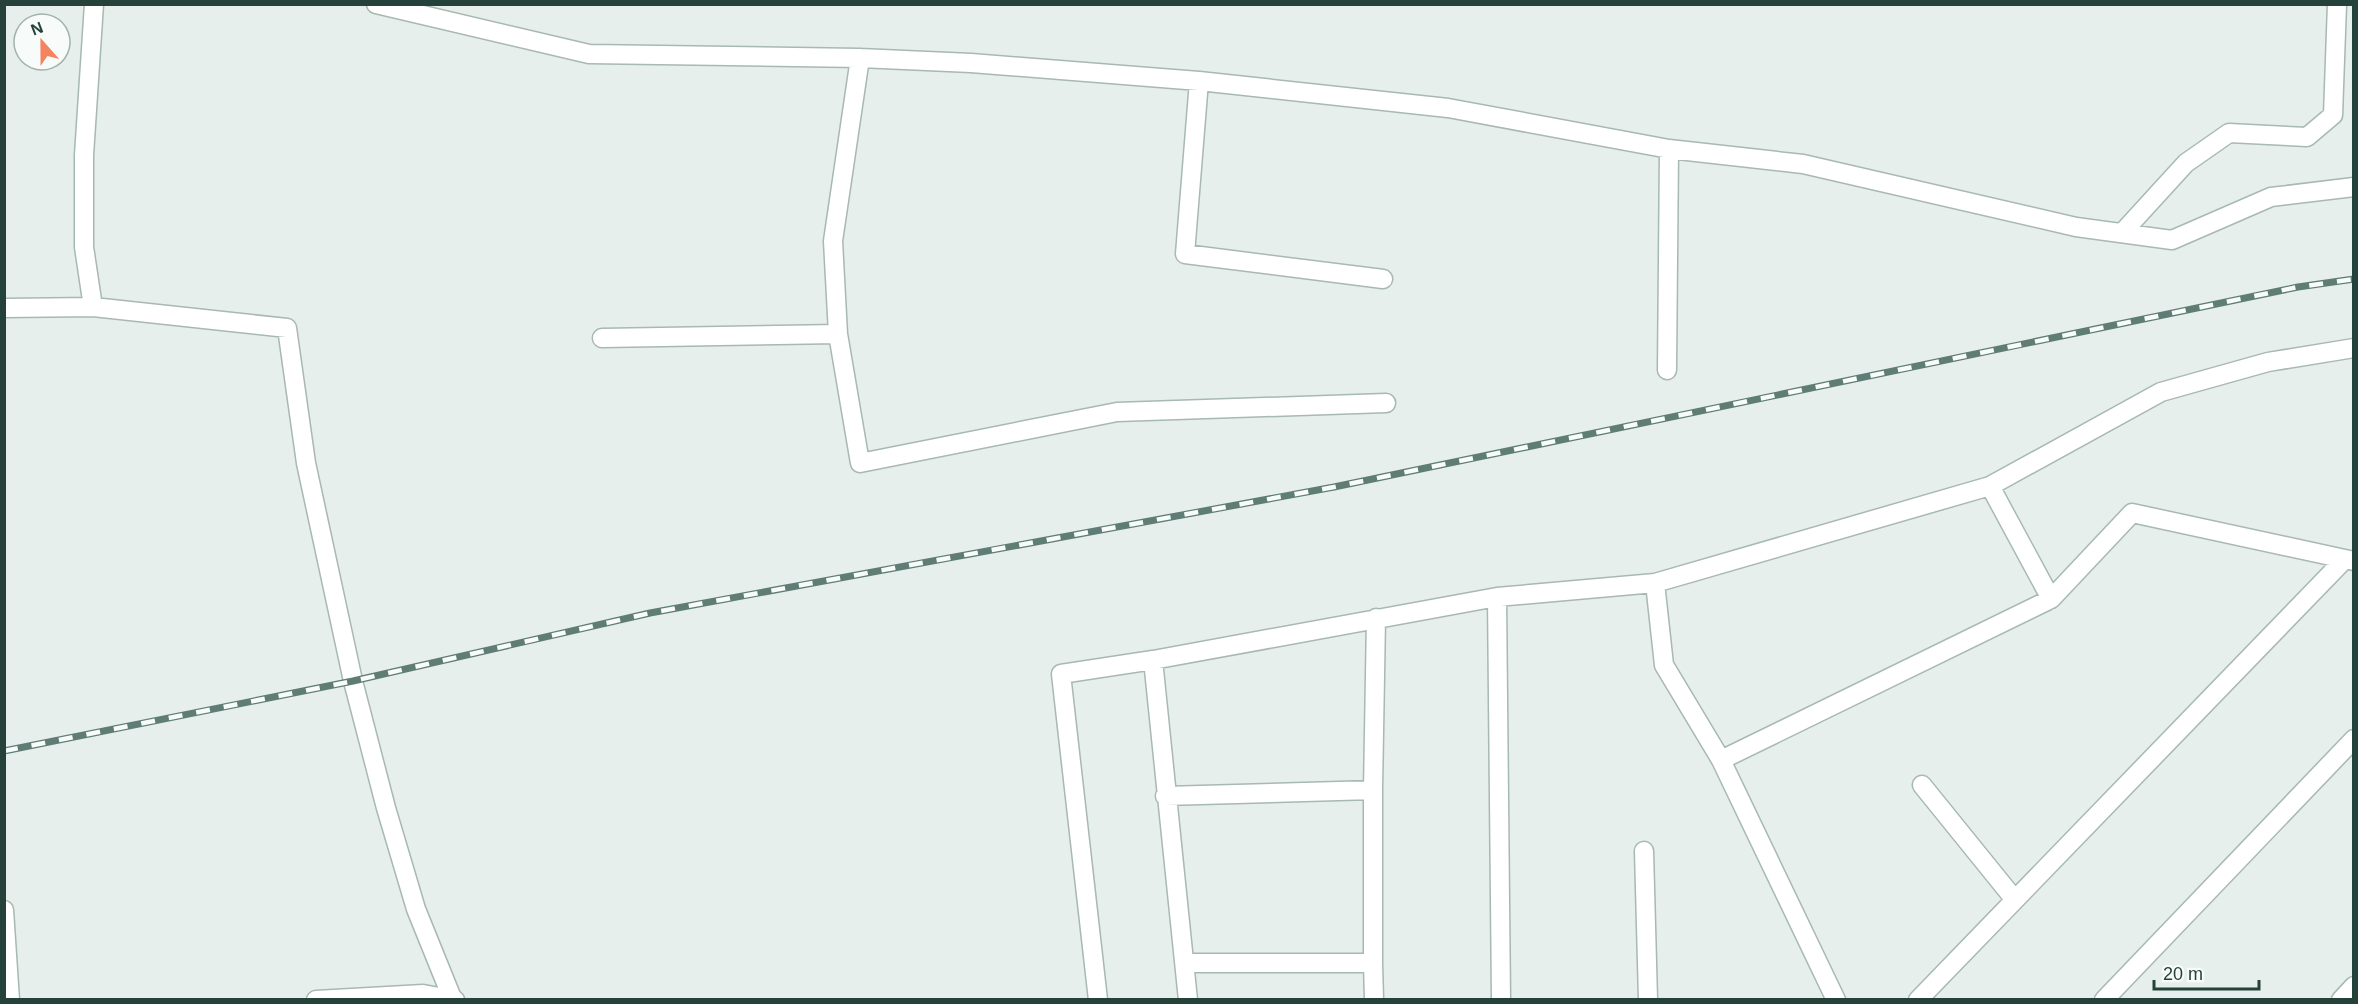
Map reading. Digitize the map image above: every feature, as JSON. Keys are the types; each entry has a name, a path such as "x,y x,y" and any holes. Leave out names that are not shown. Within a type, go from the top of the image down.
{"street":[{"path":"93,4 84,155 84,247 93,307"},
{"path":"376,4 589,54 860,58 971,63 1199,81 1448,108 1669,149 1803,164 2076,227 2172,240 2271,196 2354,187"},
{"path":"2122,232 2186,163 2229,133 2307,137 2334,115 2337,4"},
{"path":"860,58 833,241 838,334 860,463 1117,412 1386,403"},
{"path":"1199,81 1185,254 1383,279"},
{"path":"1666,370 1669,149"},
{"path":"4,309 93,307 287,328 306,463 356,692 386,808 416,909 454,999"},
{"path":"602,338 838,334"},
{"path":"1098,999 1060,674 1153,660 1497,597 1655,583 1990,486 2161,392 2268,362 2354,348"},
{"path":"1990,486 2051,599"},
{"path":"1720,759 2051,599 2132,513 2349,560"},
{"path":"1918,999 2349,560"},
{"path":"1655,583 1664,665 1720,759 1836,999"},
{"path":"1497,597 1501,999"},
{"path":"1374,999 1373,790 1376,618"},
{"path":"1153,660 1165,796 1188,999"},
{"path":"2103,999 2354,740"},
{"path":"1922,785 2014,900"},
{"path":"1165,796 1373,790"},
{"path":"1644,851 1648,999"},
{"path":"4,910 8,993"},
{"path":"1185,963 1373,963"},
{"path":"2341,999 2354,986"},
{"path":"316,999 423,994 454,999"}],"railway":[{"path":"4,751 353,681 650,613 1334,487 2298,287 2354,279"}]}
